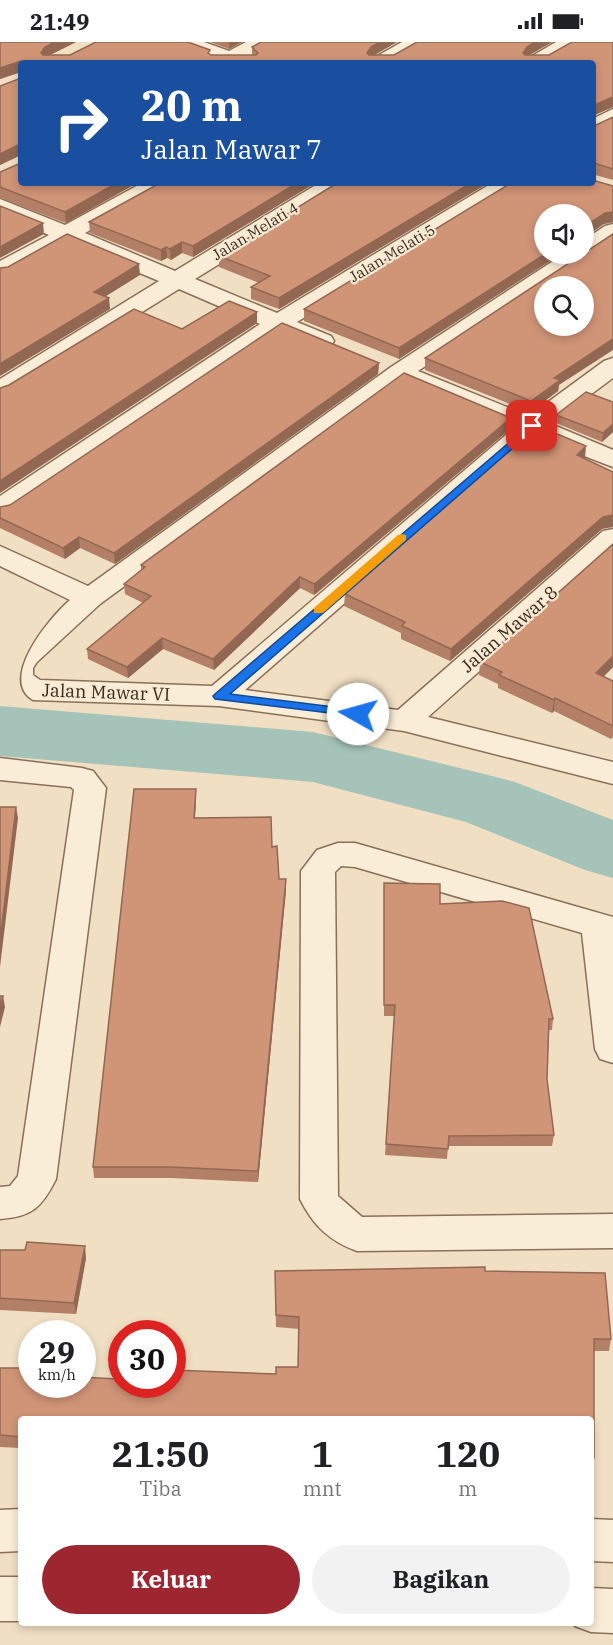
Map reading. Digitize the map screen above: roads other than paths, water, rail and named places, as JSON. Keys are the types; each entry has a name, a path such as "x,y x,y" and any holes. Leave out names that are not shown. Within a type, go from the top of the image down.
{"street":[{"path":"184,42 230,60"},
{"path":"234,60 261,42"},
{"path":"384,60 416,42"},
{"path":"539,60 570,42"},
{"path":"596,126 613,115"},
{"path":"0,271 152,186"},
{"name":"Jalan Melati 4","path":"0,390 329,186"},
{"name":"Jalan Melati 5","path":"0,508 278,322 502,186"},
{"path":"0,206 345,350"},
{"path":"594,243 613,231"},
{"name":"Jalan Mawar VI","path":"562,264 389,368 90,598 25,656 18,668 18,679 23,685 33,690 219,696 404,720 613,773"},
{"path":"219,696 532,426 613,366"},
{"path":"389,368 613,459"},
{"name":"Jalan Mawar 8","path":"404,720 613,537"},
{"path":"0,555 90,598"},
{"path":"0,769 71,776 82,779 90,788 37,1179 21,1200 0,1203"},
{"path":"613,1049 606,928 355,855 338,853 325,860 318,871 319,1199 326,1212 339,1225 357,1234 613,1231"},
{"path":"0,1531 18,1530"},
{"path":"594,1540 613,1541"},
{"path":"0,1599 18,1599"},
{"path":"594,1610 613,1611"}],"waterway":[{"path":"0,731 313,757 488,801 613,850"}]}
